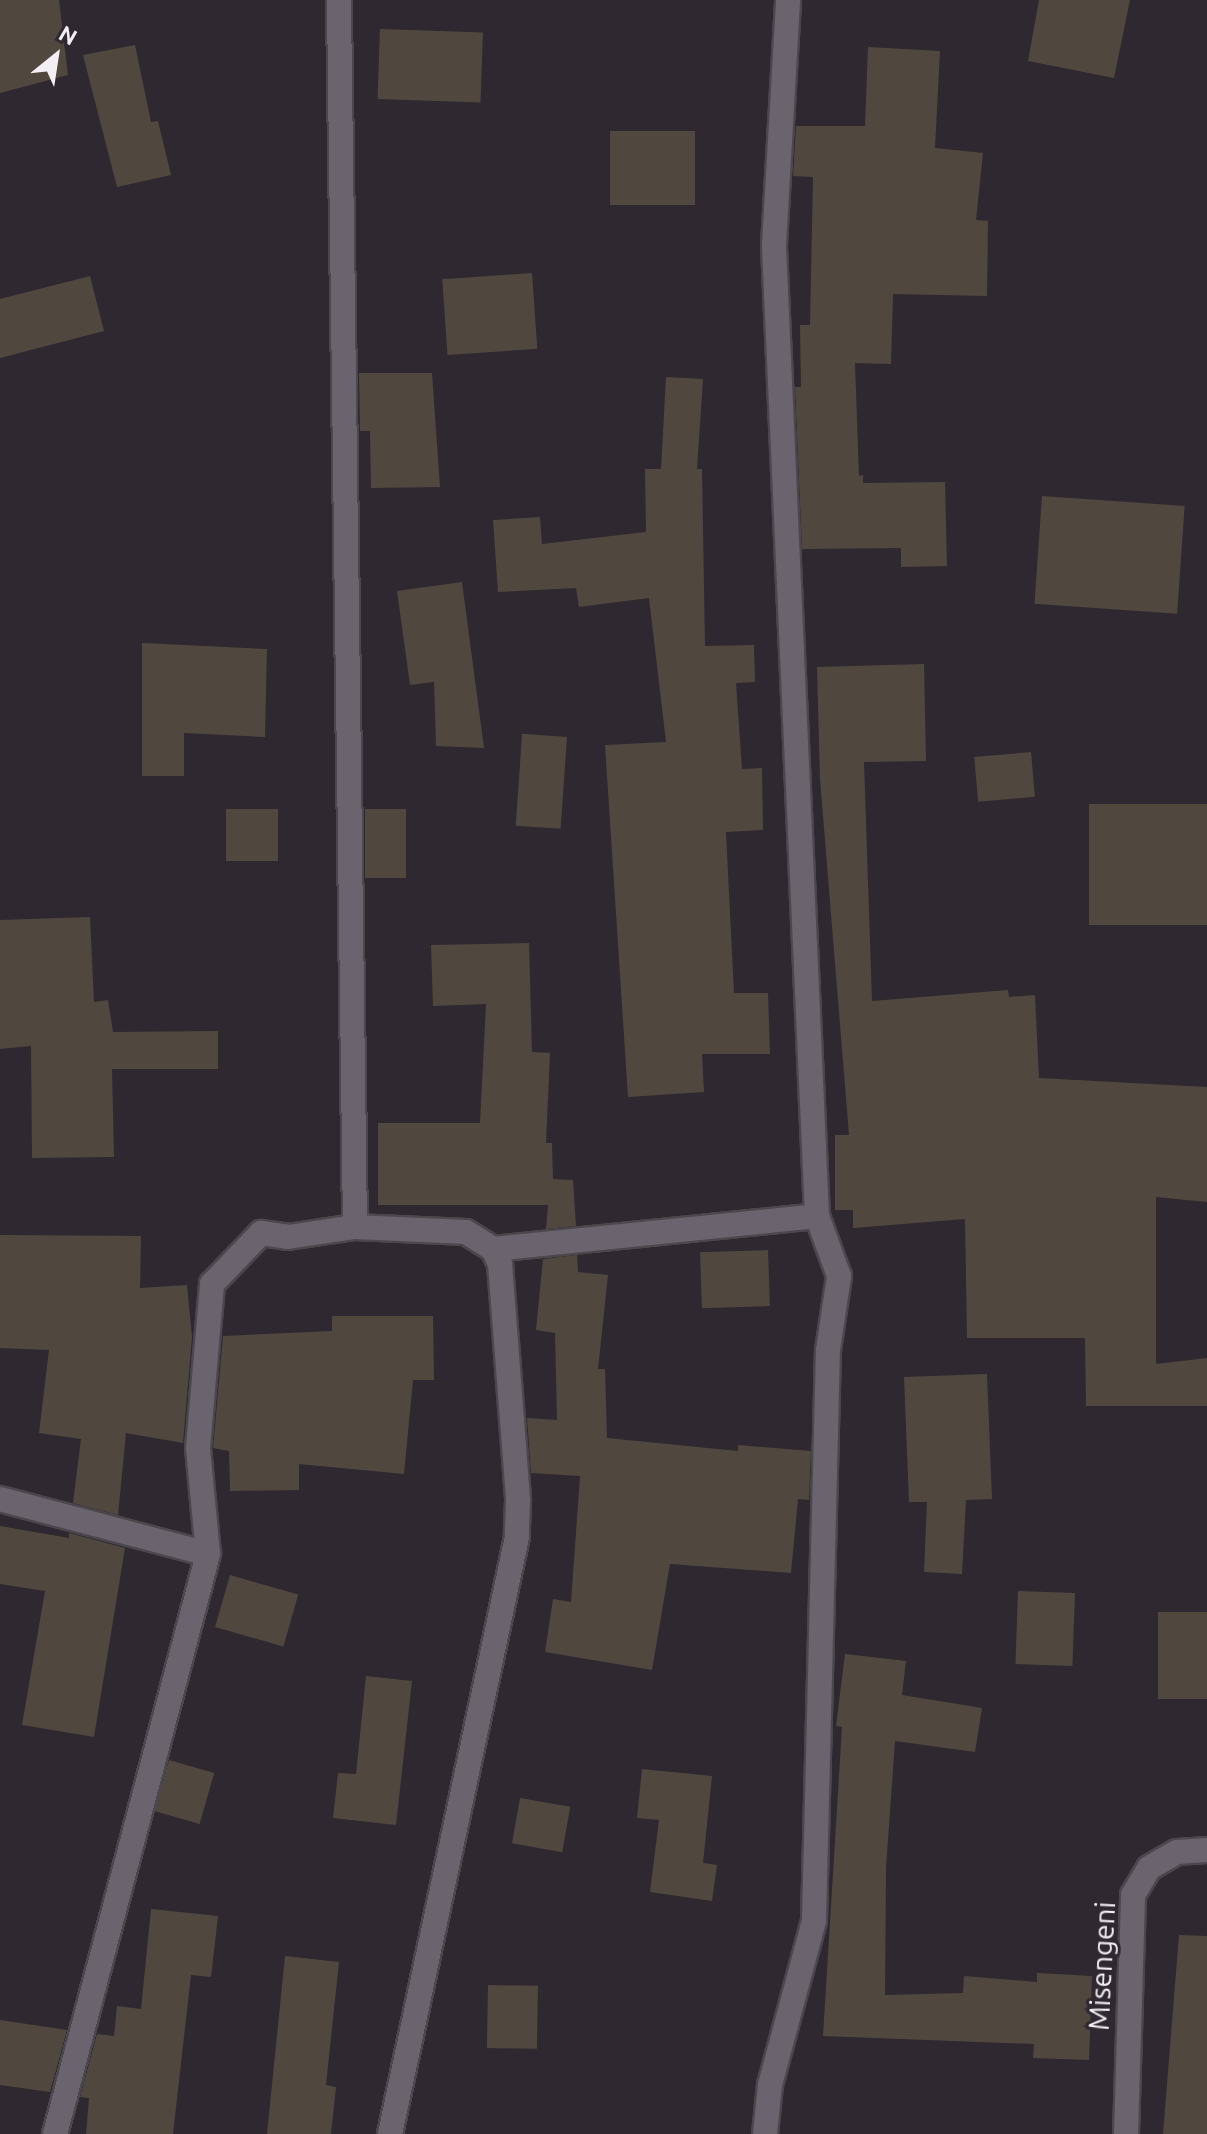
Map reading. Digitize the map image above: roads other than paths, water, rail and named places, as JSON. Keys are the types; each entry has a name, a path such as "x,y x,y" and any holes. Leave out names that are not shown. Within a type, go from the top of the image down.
{"street":[{"path":"339,0 355,1227"},
{"path":"765,2134 770,2085 814,1921 828,1350 839,1276 817,1216 774,245 788,0"},
{"path":"493,1249 817,1216"},
{"path":"55,2134 208,1554 198,1448 212,1284 261,1233 288,1237 355,1227 466,1232 493,1249 500,1264 517,1537 390,2134"},
{"path":"0,1499 208,1554"},
{"name":"Misengeni","path":"1126,2134 1133,1895 1149,1868 1177,1852 1207,1850"}]}
